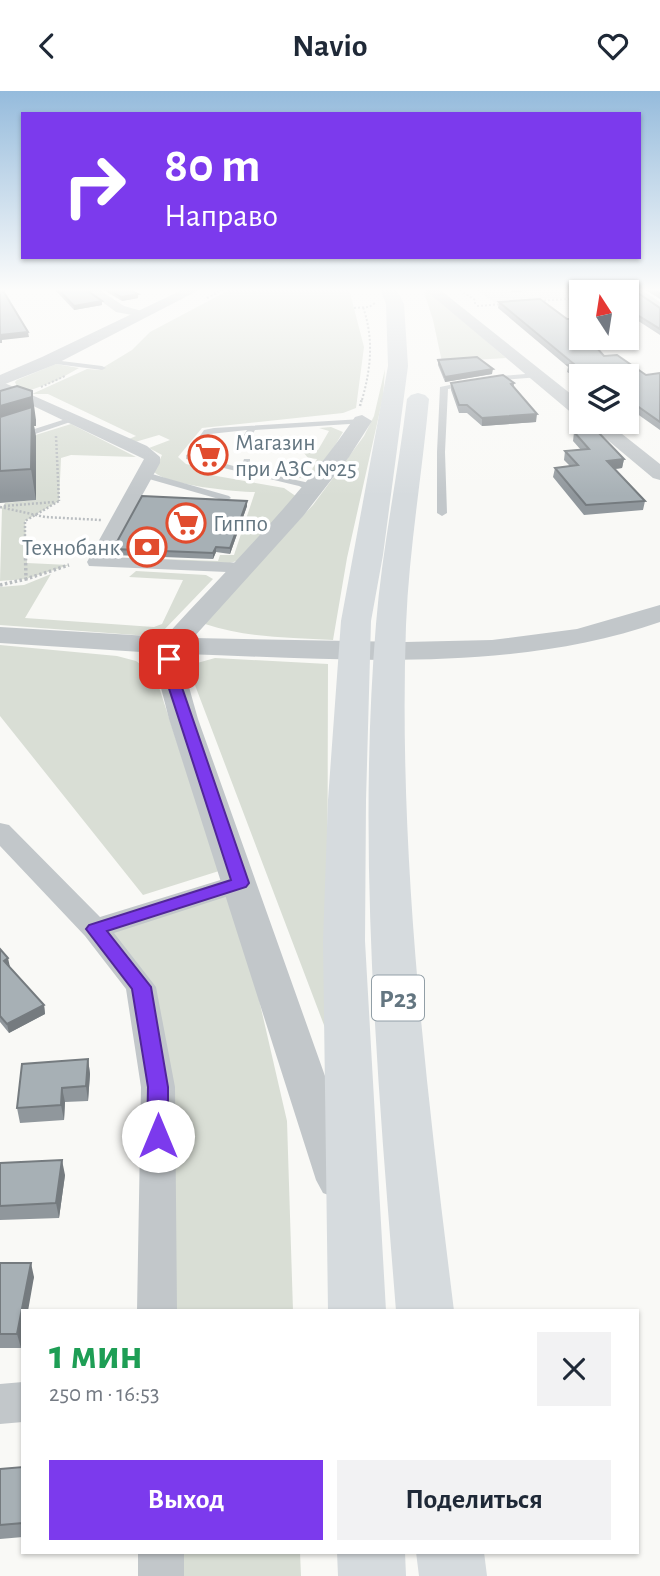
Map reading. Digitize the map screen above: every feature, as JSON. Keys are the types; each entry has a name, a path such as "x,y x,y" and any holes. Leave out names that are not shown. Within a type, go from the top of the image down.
{"highway":[{"path":"376,378 379,358"},
{"name":"Р23","path":"398,358 369,555 356,621 371,684 391,863 403,1090 425,1309"},
{"name":"Р23","path":"357,1309 344,941 371,684 391,622 420,372"},
{"path":"371,1554 372,1576"},
{"path":"450,1554 453,1576"}],"street":[{"path":"0,383 53,358"},
{"path":"516,358 569,401"},
{"path":"0,383 148,453 152,463 96,562 243,569"},
{"path":"352,1219 299,1052 170,670 171,647 312,493 342,453 363,410"},
{"path":"610,434 660,474"},
{"path":"0,635 171,647 480,650 576,639 624,627 660,613"},
{"path":"0,831 95,929 141,987 158,1087 158,1309"},
{"path":"95,929 240,883"},
{"path":"0,1404 21,1402"},
{"path":"161,1554 162,1576"}],"lane":[{"path":"48,361 102,368"},
{"path":"442,513 444,387 482,379 537,375"},
{"path":"233,433 363,410"},
{"path":"0,443 75,419"},
{"path":"197,446 207,432 251,430"},
{"path":"251,430 254,449"},
{"path":"189,457 302,484 309,487 312,493"},
{"path":"245,472 247,461"},
{"path":"145,475 226,498"}],"path":[{"path":"363,410 371,358"},
{"path":"55,425 59,501"},
{"path":"0,507 59,501"},
{"path":"26,579 24,523 32,514 59,501"},
{"path":"0,507 32,514 118,520"},
{"path":"0,585 69,565"}],"shaded area":[{"path":"118,358 363,358 356,408 343,413 202,428 178,457 186,464 217,471 211,475 284,488 297,497 240,560 230,563 135,558 218,561 220,555 234,555 255,492 202,487 161,477 154,472 162,455 149,448 170,440 159,435 135,442 129,439 136,436 48,394 32,394 87,369 99,370"},
{"path":"441,358 501,358 442,362"},
{"path":"56,364 79,368 56,381 28,391 17,387 17,380"},
{"path":"385,369 383,397 347,558 333,640 252,634 205,624 203,621 313,505 364,436 374,416"},
{"path":"71,424 136,457 71,455 61,458 59,501 25,521 27,563 69,565 26,579 0,581 2,508 5,503 36,500 36,447 0,446"},
{"path":"331,427 343,432 315,479 299,478 298,473 310,474 317,459 308,458 300,448 318,450 329,431 319,428"},
{"path":"136,571 206,575 213,579 163,631 149,636 0,625 0,587 24,585 51,574 25,618 154,627 162,624 183,580 129,577"},
{"path":"0,645 117,656 136,661 155,675 219,871 143,895 0,716"},
{"path":"215,658 328,664 327,1033 190,672 190,665"},
{"path":"234,891 287,1121 293,1309 172,1309 145,984 102,932"},
{"path":"180,1554 300,1554 301,1576 181,1576"}],"building":[{"path":"479,358 493,369 445,377 438,360"},
{"path":"567,358 622,358 630,364 574,364"},
{"path":"639,370 646,375 660,373 660,422 639,407"},
{"path":"503,375 514,383 511,384 537,414 482,418 467,405 459,405 451,383"},
{"path":"17,386 32,391 32,397 0,406 0,391"},
{"path":"32,407 31,469 0,471 0,417"},
{"path":"576,434 600,434 624,459 607,461 645,501 586,505 555,468 578,465 565,451 589,449"},
{"path":"142,496 247,501 230,548 216,547 213,553 113,549"},
{"path":"0,949 8,958 4,961 44,1005 7,1024 0,1016"},
{"path":"88,1059 86,1086 62,1088 61,1105 17,1108 22,1064"},
{"path":"62,1160 56,1203 0,1206 0,1163"},
{"path":"0,1263 31,1263 17,1334 0,1334"},
{"path":"21,1467 21,1523 0,1525 0,1469"}],"place":[{"name":"Магазин при АЗС №25","path":"208,455"},
{"name":"Гиппо","path":"186,523"},
{"name":"Технобанк","path":"147,547"}],"route":[{"path":"158,1136 158,1087 141,987 95,929 240,883 170,670 169,659"}]}
